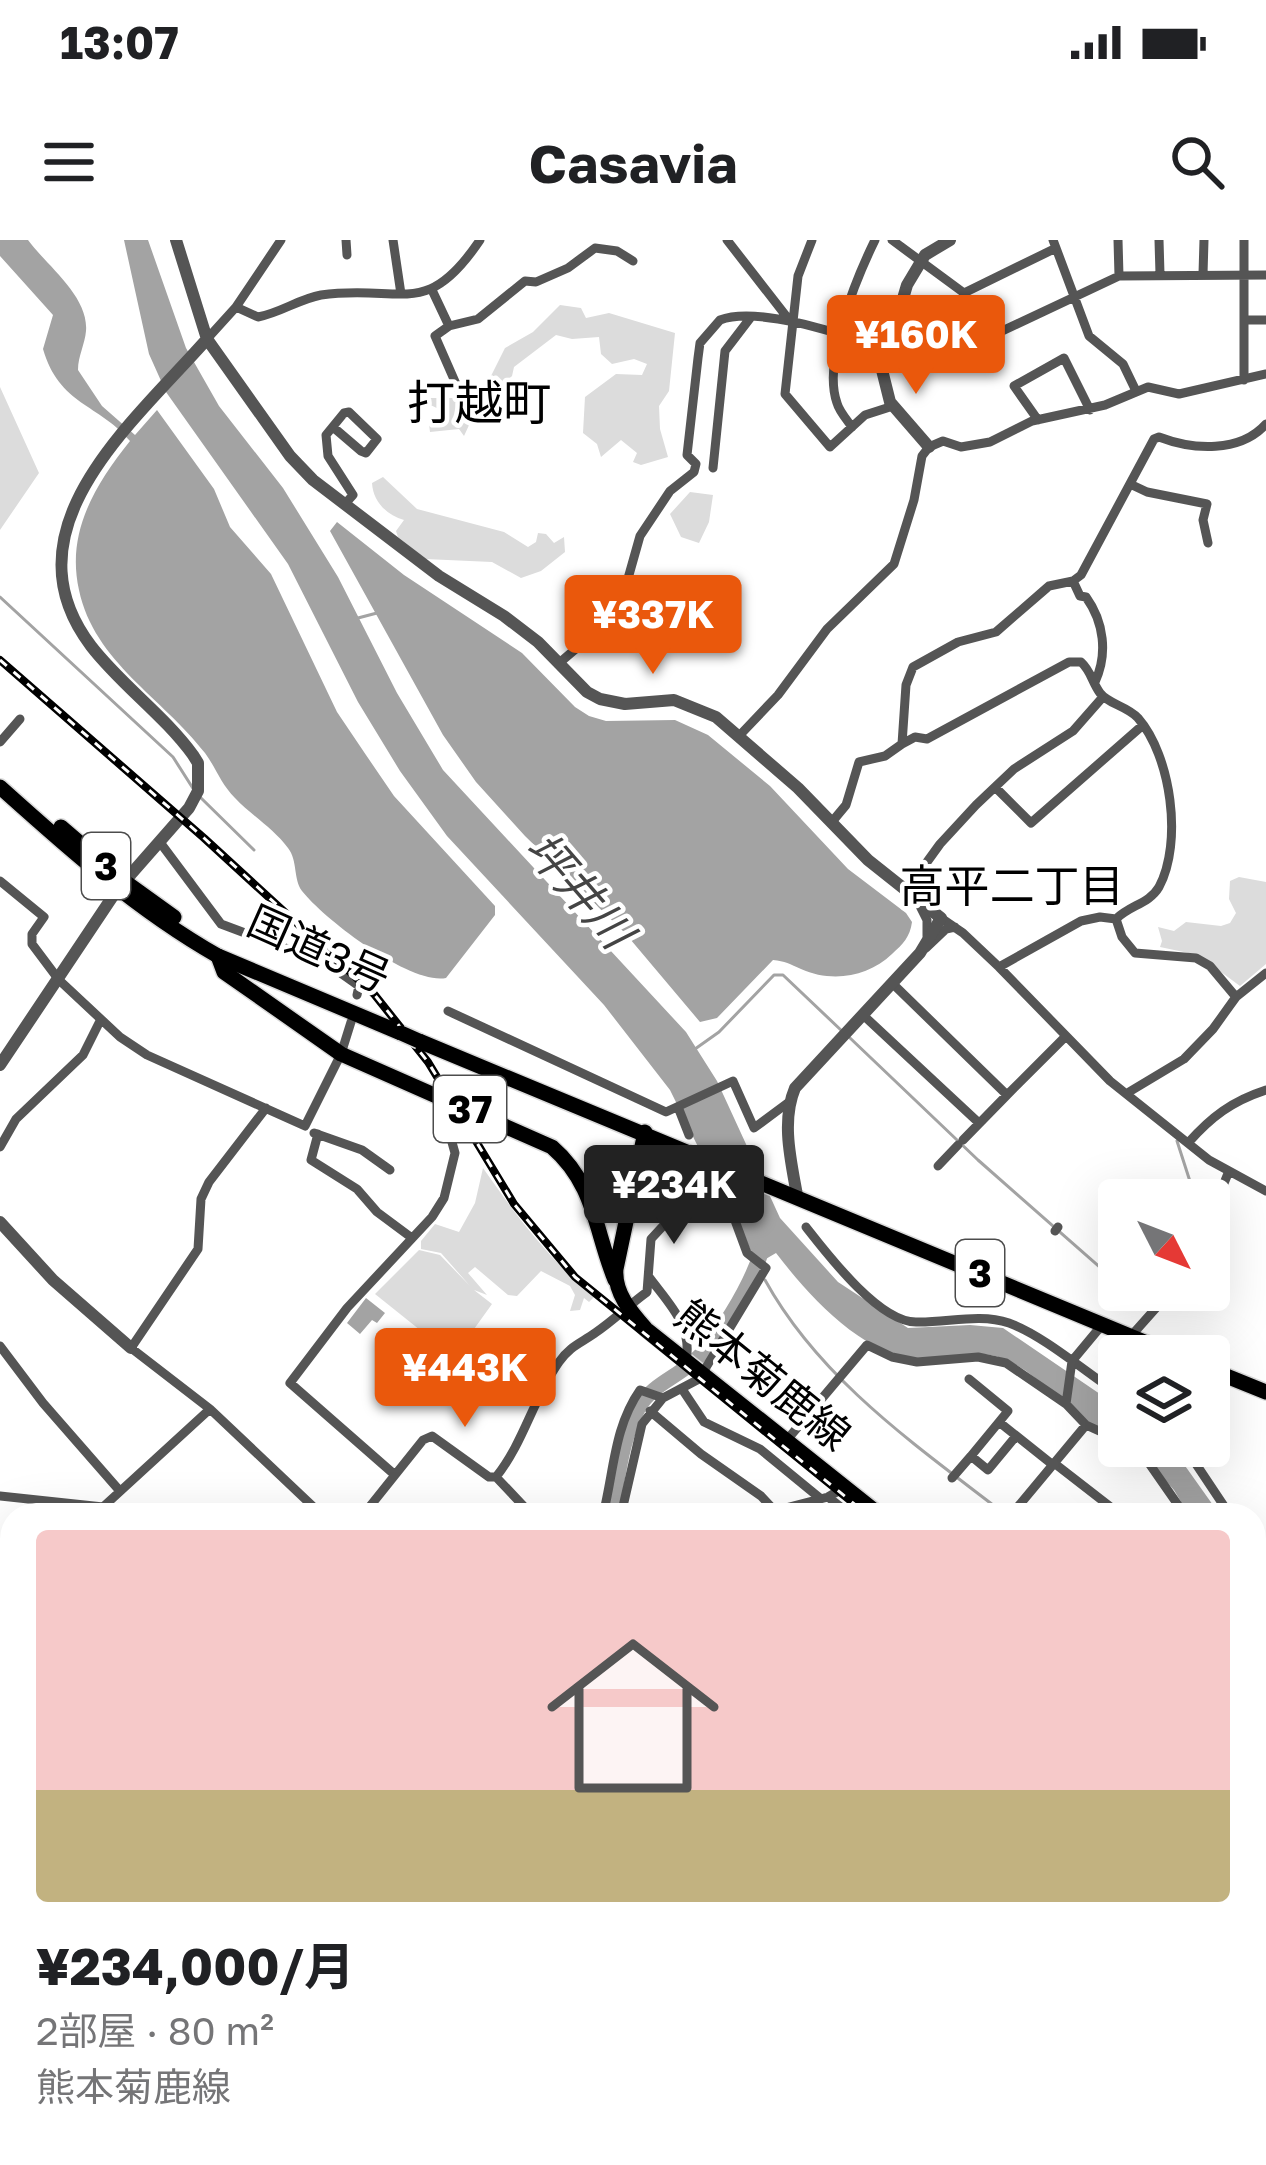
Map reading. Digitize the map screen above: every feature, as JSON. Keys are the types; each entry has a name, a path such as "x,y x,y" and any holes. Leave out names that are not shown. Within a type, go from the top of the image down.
{"main road":[{"name":"国道3号","path":"0,773 120,885 221,946 406,1031"},
{"name":"国道3号","path":"0,787 120,885 218,956 593,1104 707,1169 790,1192 1129,1335"},
{"name":"熊本菊鹿線","path":"218,956 224,972 341,1054 552,1147 581,1178 627,1306 696,1369 865,1503"},
{"path":"615,1280 645,1132"},
{"path":"1230,1377 1266,1392"}],"street":[{"path":"176,240 203,344 290,456 344,505 439,576 504,616 600,699 625,704 674,700 704,709 798,788 918,902 955,927 999,967 1096,1068 1188,1143 1266,1191"},
{"path":"0,1065 120,885 196,795 198,763 193,754 89,644 66,591 62,552 68,517 94,467 236,307 281,240"},
{"path":"346,240 347,255"},
{"path":"393,240 400,294"},
{"path":"236,307 258,317 322,295 432,290 449,281 481,240"},
{"path":"812,240 802,256 790,321 785,394 830,447 866,415 893,406"},
{"path":"851,427 837,403 833,366 858,275 875,240"},
{"path":"892,240 964,293"},
{"path":"929,447 893,406 882,370 907,285 920,260 950,240"},
{"path":"1118,240 1119,276"},
{"path":"1159,240 1160,274"},
{"path":"1203,274 1204,240"},
{"path":"1244,240 1244,380"},
{"path":"731,241 790,321"},
{"path":"962,352 953,334 964,293 1055,244 1088,336 1123,364 1136,391"},
{"path":"460,393 435,336 449,326 478,319 525,281 536,282 568,268 595,248 617,251 633,261"},
{"path":"558,664 591,634 627,582 635,543 670,491 694,472 696,464 687,455 700,343 720,320 790,321 934,363 1119,276 1266,275"},
{"path":"432,290 449,326"},
{"path":"713,469 725,351 751,317"},
{"path":"1244,320 1266,320"},
{"path":"1038,420 1014,386 1064,358 1090,410"},
{"path":"739,736 778,695 827,629 893,564 914,500 922,456 929,447 944,441 961,447 990,442 1038,420 1090,410 1148,387 1179,394 1266,374"},
{"path":"333,427 361,452 366,453 377,439 349,412 333,427 325,446 352,495 344,505"},
{"path":"902,744 906,685 913,667 958,642 996,632 1049,586 1081,575 1159,437 1187,447 1235,443 1249,440 1266,424"},
{"path":"1130,484 1207,503 1203,520 1208,543"},
{"path":"1073,581 1098,614 1102,629 1101,667 1095,682"},
{"path":"831,824 846,805 859,762 886,755 915,737 927,739 1069,662 1081,662 1102,698 1132,712 1143,725 1172,812 1172,850 1157,890 1116,919"},
{"path":"906,891 940,844 1014,769 1073,731 1102,698"},
{"path":"0,742 20,719"},
{"path":"996,788 1031,823 1143,725"},
{"path":"159,841 221,923 328,964 359,986 357,995"},
{"path":"0,881 44,917 32,934 32,944 100,1022 147,1055 318,1134 348,1142 390,1170"},
{"path":"918,902 929,929 920,952"},
{"path":"920,952 940,918"},
{"path":"999,967 1081,921 1116,919"},
{"path":"1116,919 1135,953 1196,958 1210,966 1236,997"},
{"path":"448,1011 660,1109 733,1082 754,1128 789,1102 803,1077 920,952 946,929 955,927"},
{"path":"1129,1092 1184,1059 1236,997 1266,973"},
{"path":"892,983 1007,1094"},
{"path":"862,1015 979,1124"},
{"path":"0,1147 16,1119 82,1055 100,1022"},
{"path":"305,1126 341,1054 351,1022"},
{"path":"938,1166 1066,1036"},
{"path":"1188,1143 1213,1116 1266,1090"},
{"path":"394,1475 290,1383 374,1275 439,1207 455,1165 452,1135 439,1096"},
{"path":"789,1102 790,1192"},
{"path":"681,1105 689,1136"},
{"path":"131,1348 198,1249 201,1199 209,1182 266,1108"},
{"path":"645,1132 660,1109"},
{"path":"318,1134 311,1160 357,1189 377,1212 412,1238"},
{"path":"496,1477 520,1444 530,1414 574,1343 592,1336 647,1292 651,1239 700,1186 707,1169 720,1180 752,1257 765,1263 765,1271 696,1369"},
{"path":"1226,1179 1229,1171"},
{"path":"0,1222 53,1280 210,1409 309,1503"},
{"path":"806,1227 840,1270 895,1318 913,1323 954,1318 1007,1322 1098,1381"},
{"path":"600,1231 613,1236 625,1228"},
{"path":"624,1503 638,1437 650,1411 661,1397 692,1385 696,1369 680,1316 649,1277"},
{"path":"1132,1335 1153,1311"},
{"path":"1066,1401 1071,1365 1102,1324"},
{"path":"787,1441 867,1345 917,1362 991,1358 1066,1401 1086,1425 1098,1430"},
{"path":"0,1346 119,1490"},
{"path":"952,1478 1008,1411 969,1379"},
{"path":"682,1389 704,1422 760,1449 833,1503"},
{"path":"605,1503 620,1420 636,1393 643,1390 661,1397"},
{"path":"111,1503 119,1490 210,1409"},
{"path":"650,1411 768,1503"},
{"path":"999,1422 1105,1503"},
{"path":"1021,1503 1086,1425"},
{"path":"372,1503 423,1440 432,1436 489,1477 496,1477 521,1503"},
{"path":"971,1456 988,1471 1016,1436"},
{"path":"1152,1467 1177,1503"},
{"path":"1198,1467 1222,1503"},
{"path":"806,1503 845,1487"},
{"path":"0,1496 49,1503"}],"shaded area":[{"path":"0,240 28,240 74,293 86,331 78,370 102,406 135,435 157,410 214,489 230,527 271,574 337,712 366,755 394,796 495,906 495,915 446,978 430,977 390,961 313,903 299,886 288,848 230,793 205,753 99,638 79,590 77,548 86,510 130,441 59,382 43,349 53,315 0,256"},
{"path":"124,240 148,240 186,348 219,406 283,488 338,577 397,693 443,770 686,1032 717,1081 780,1218 838,1282 908,1328 1003,1328 1098,1393 1098,1428 1004,1359 974,1354 922,1359 879,1348 821,1305 776,1253 764,1260 751,1252 722,1178 709,1169 670,1090 604,1005 447,836 400,771 358,702 288,564 166,392 149,354"},
{"path":"560,305 581,308 586,318 609,313 675,333 669,391 659,406 668,457 641,465 633,462 637,453 621,440 601,457 597,444 583,433 585,397 616,374 642,375 647,364 634,359 612,364 601,354 599,337 556,335 514,367 512,376 476,410 464,436 459,429 430,432 429,424 445,421 447,413 416,398 474,398 485,388 505,348 533,332"},
{"path":"0,387 39,473 0,530"},
{"path":"383,477 417,509 504,532 528,547 536,542 538,533 554,543 564,537 565,552 541,571 521,578 492,562 425,559 398,537 396,531 404,520 378,502 372,483"},
{"path":"690,492 713,495 709,522 699,543 681,537 670,514"},
{"path":"337,522 404,575 522,653 589,716 606,721 675,720 708,735 770,786 848,869 906,913 912,922 905,940 882,962 849,975 825,976 773,960 717,1018 700,1022 625,933 476,782 443,735 330,531"},
{"path":"1239,877 1266,882 1266,964 1240,986 1198,955 1160,947 1158,927 1174,931 1186,922 1230,923 1236,913 1229,899 1230,881"},
{"path":"483,1168 534,1236 594,1297 589,1302 584,1298 580,1310 570,1311 575,1295 570,1286 541,1271 517,1296 508,1295 475,1267 468,1273 487,1295 474,1290 492,1304 464,1343 450,1354 375,1294 419,1250 440,1255 470,1286 441,1253 421,1249 421,1241 435,1224 459,1232 475,1203"},
{"path":"366,1298 385,1313 360,1334 347,1323"},
{"path":"1154,1467 1186,1467 1211,1503 1182,1503"}],"waterway":[{"path":"0,597 173,757 194,790"},
{"path":"358,618 377,613"},
{"path":"200,797 254,850"},
{"path":"695,1049 719,1032 774,975 783,975 843,1032"},
{"path":"850,1038 1098,1266"},
{"path":"1177,1141 1189,1179"},
{"path":"613,1503 624,1446 639,1407 710,1344 741,1297 762,1250"},
{"path":"765,1280 787,1316 842,1380 905,1437 990,1503"}],"railway":[{"path":"0,660 374,994 428,1062 514,1204 575,1277 853,1503"}],"district":[{"name":"打越町","path":"479,403"},
{"name":"高平二丁目","path":"1012,886"}],"water label":[{"name":"坪井川","path":"579,890"}]}
